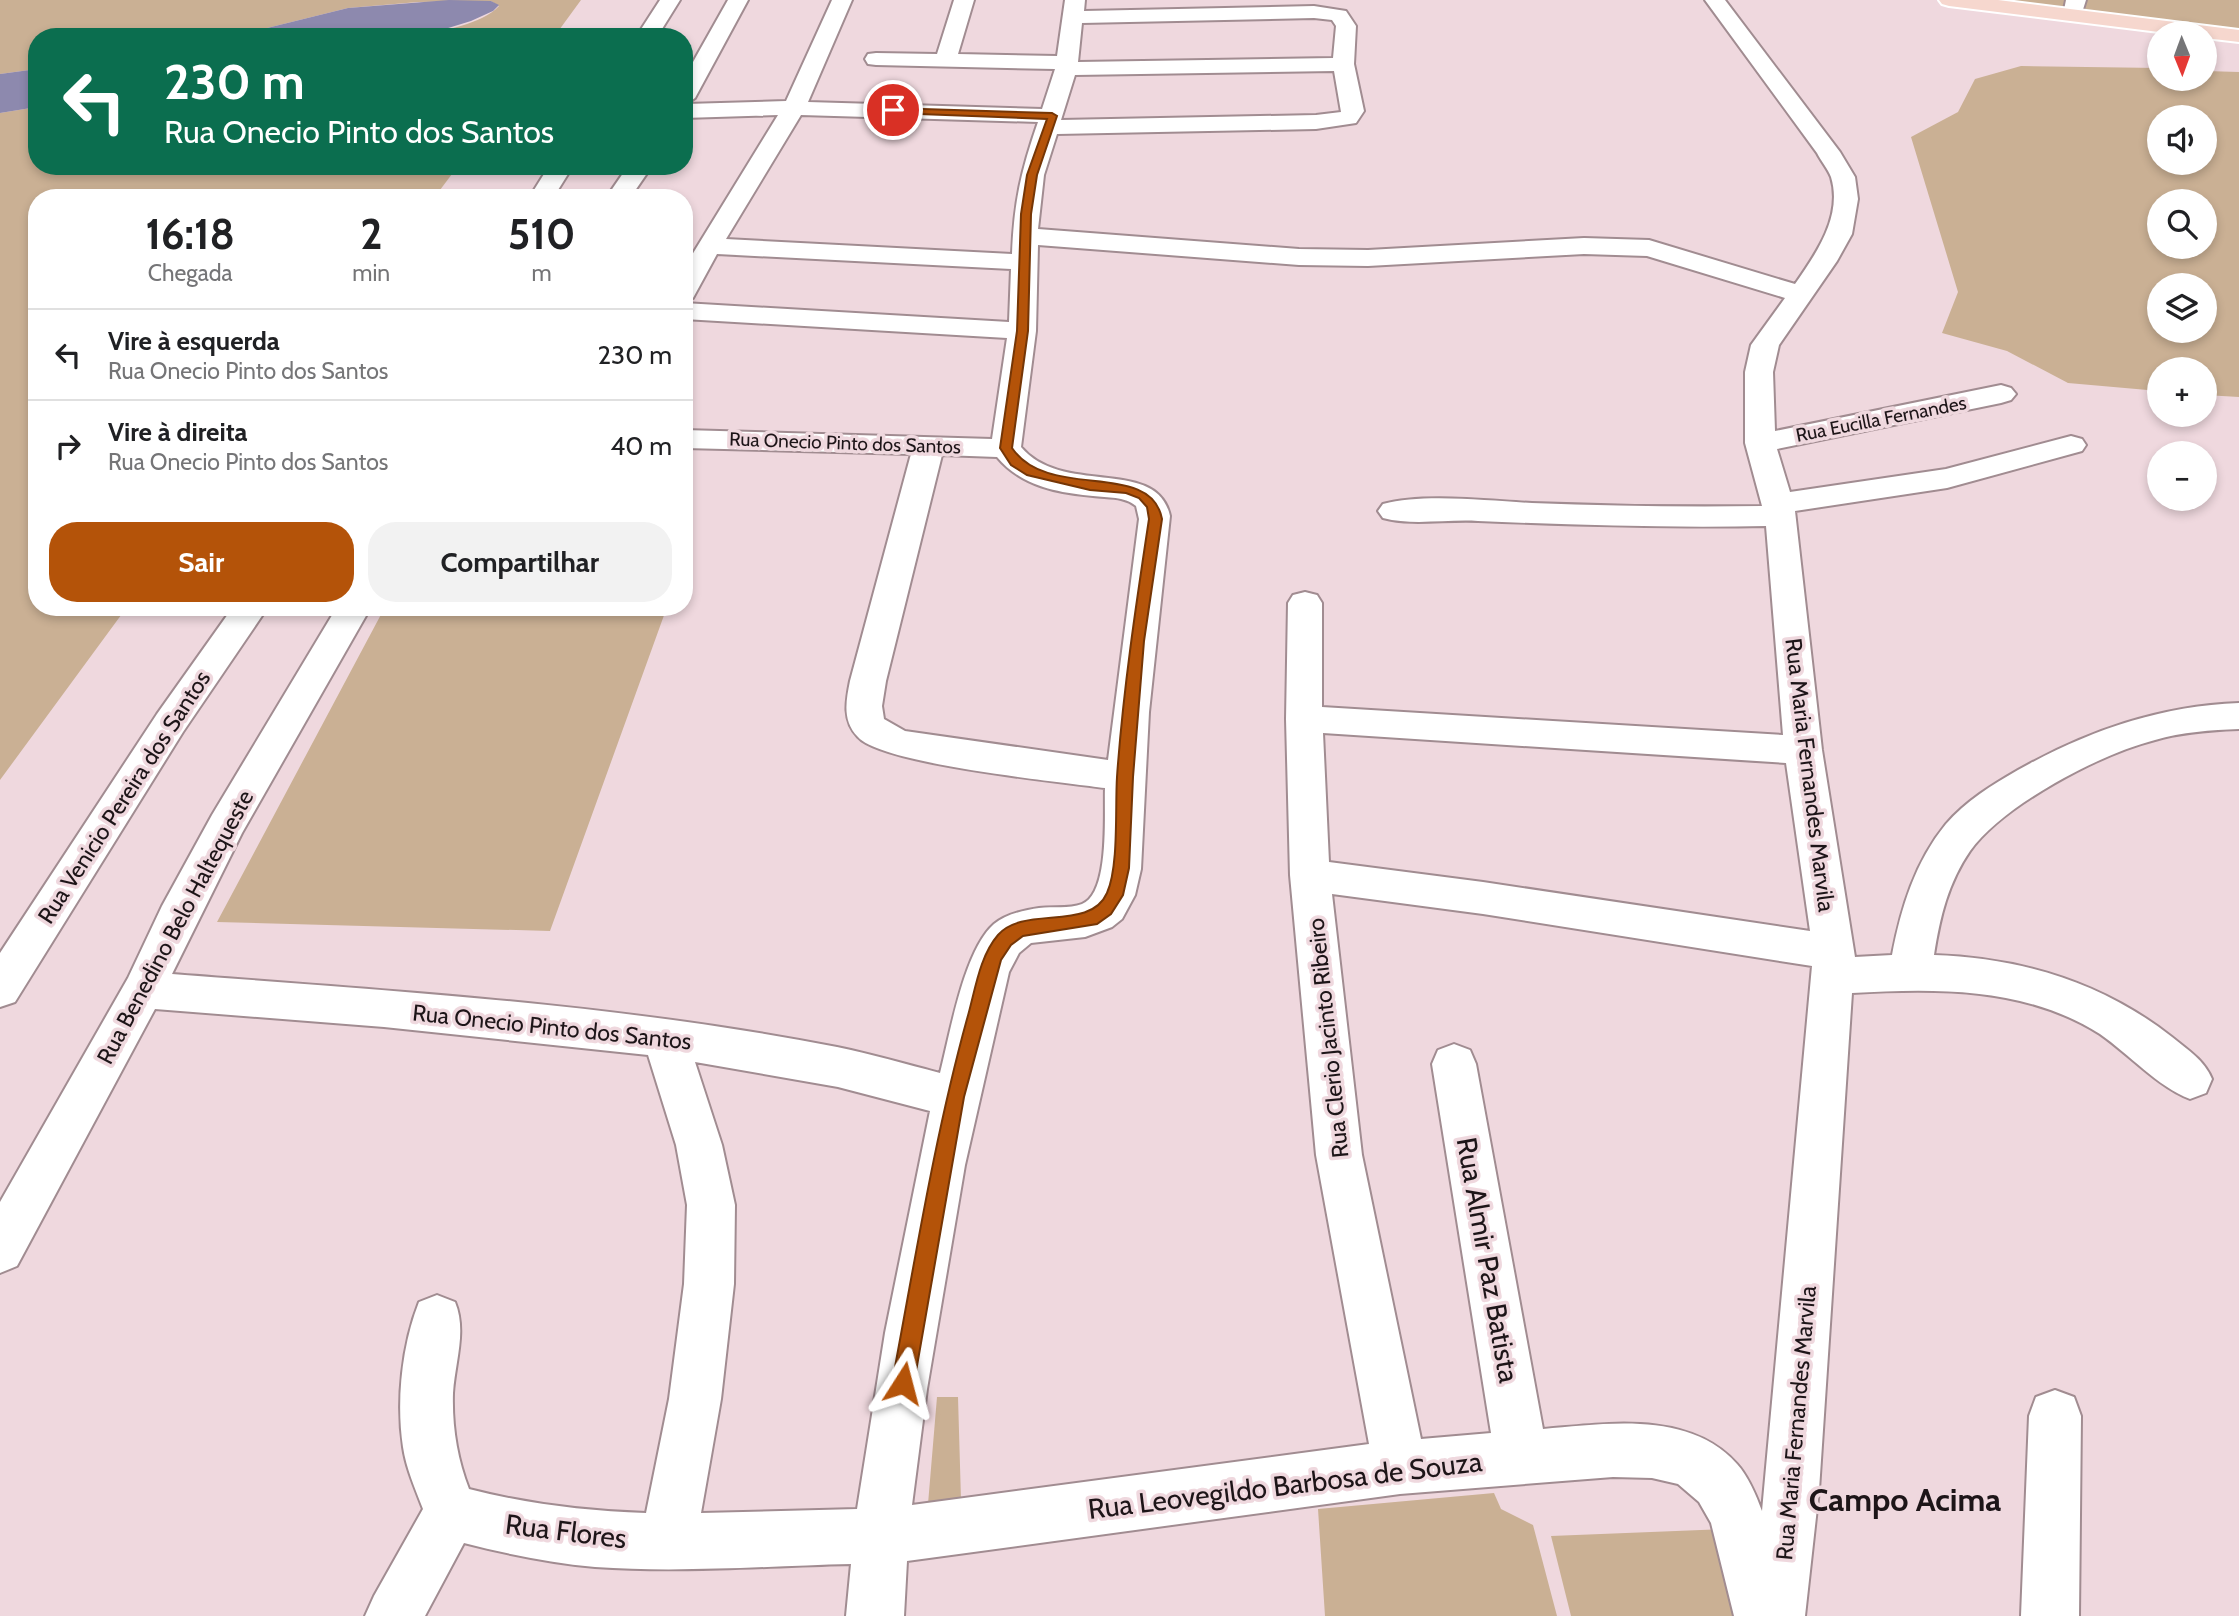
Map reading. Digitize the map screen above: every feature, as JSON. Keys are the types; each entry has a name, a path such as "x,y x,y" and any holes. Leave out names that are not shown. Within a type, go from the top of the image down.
{"main road":[{"path":"1949,0 2075,8 2239,36"}],"street":[{"path":"652,28 670,0"},
{"path":"693,82 738,0"},
{"path":"693,275 794,108 842,0"},
{"path":"946,60 964,0"},
{"name":"Rua Maria Fernandes Marvila","path":"1715,0 1828,152 1843,177 1846,199 1839,234 1824,261 1765,345 1759,372 1760,443 1779,510 1803,750 1833,964 1792,1490 1776,1616"},
{"path":"693,111 794,108 1051,121 1316,122 1348,118 1353,111 1343,64 1346,26 1339,15 1328,13 1075,8 1067,66 1051,121 1032,175 1024,249 1023,331 1006,448 1016,462 1032,473 1090,486 1128,489 1143,496 1153,506 1155,519 1137,641 1125,777 1121,868 1115,895 1105,909 1091,919 1019,929 1005,940 993,959 983,987 955,1097 915,1306 879,1536 874,1616"},
{"path":"876,59 1067,66 1343,64"},
{"path":"709,246 1024,249 1368,258 1584,246 1649,248 1801,294"},
{"path":"693,312 1023,331"},
{"name":"Rua Eucilla Fernandes","path":"1760,443 2001,394"},
{"name":"Rua Onecio Pinto dos Santos","path":"693,439 1006,448"},
{"path":"929,445 873,657 862,709 865,723 877,736 901,744 1125,777"},
{"path":"1394,511 1460,510 1656,518 1779,510 1947,478 2071,445"},
{"name":"Rua Clerio Jacinto Ribeiro","path":"1305,603 1304,719 1310,876 1339,1155 1399,1467"},
{"name":"Rua Venicio Pereira dos Santos","path":"0,989 163,735 245,616"},
{"name":"Rua Benedino Belo Haltequeste","path":"0,1249 143,990 177,918 226,826 349,616"},
{"path":"1910,971 1919,924 1934,877 1961,834 1997,801 2095,745 2141,728 2209,716 2239,716"},
{"path":"1304,719 1803,750"},
{"path":"1310,876 1483,898 1833,964 1989,977 2038,987 2079,1002 2118,1023 2153,1046 2190,1079"},
{"name":"Rua Onecio Pinto dos Santos","path":"143,990 384,1009 665,1038 838,1067 955,1097"},
{"path":"665,1038 699,1144 711,1205 709,1284 695,1399 668,1541"},
{"name":"Rua Almir Paz Batista","path":"1454,1064 1521,1456"},
{"path":"394,1616 451,1512 433,1464 428,1423 427,1380 437,1320"},
{"path":"2050,1616 2055,1416"},
{"name":"Rua Leovegildo Barbosa de Souza","path":"879,1536 957,1528 1399,1467 1521,1456 1639,1450 1691,1460"},
{"name":"Rua Maria Fernandes Marvila","path":"1691,1460 1718,1483 1736,1514 1763,1616"},
{"name":"Rua Flores","path":"451,1512 523,1530 595,1539 668,1541 879,1536"}],"shaded area":[{"path":"0,0 581,0 561,28 454,28 482,18 499,6 491,1 418,2 348,8 267,28 28,28 28,70 0,74"},
{"path":"449,0 491,1 499,5 493,11 471,21 448,28 267,28 348,8"},
{"path":"1988,0 2239,0 2239,32 2217,29 2217,21 2153,21"},
{"path":"2021,66 2147,68 2147,91 2217,91 2217,71 2239,72 2239,397 2217,396 2217,357 2147,357 2147,390 2068,383 2007,351 1942,333 1958,292 1911,137 1958,112 1975,79"},
{"path":"28,70 28,108 0,113 0,74"},
{"path":"28,108 28,175 451,175 441,189 28,189 28,616 120,616 0,780 0,113"},
{"path":"380,616 664,616 550,931 217,922"},
{"path":"937,1397 958,1397 961,1500 928,1504"},
{"path":"1494,1493 1501,1509 1533,1525 1557,1616 1325,1616 1318,1509"},
{"path":"1726,1529 1752,1616 1571,1616 1551,1536"}],"district":[{"name":"Campo Acima","path":"1905,1499"}],"route":[{"path":"893,110 1052,116 1032,175 1026,214 1023,331 1006,448 1016,462 1032,473 1090,486 1128,489 1143,496 1153,506 1155,519 1137,641 1125,777 1121,868 1115,895 1105,909 1091,919 1019,929 1005,940 993,959 983,987 955,1097 903,1383"}]}
